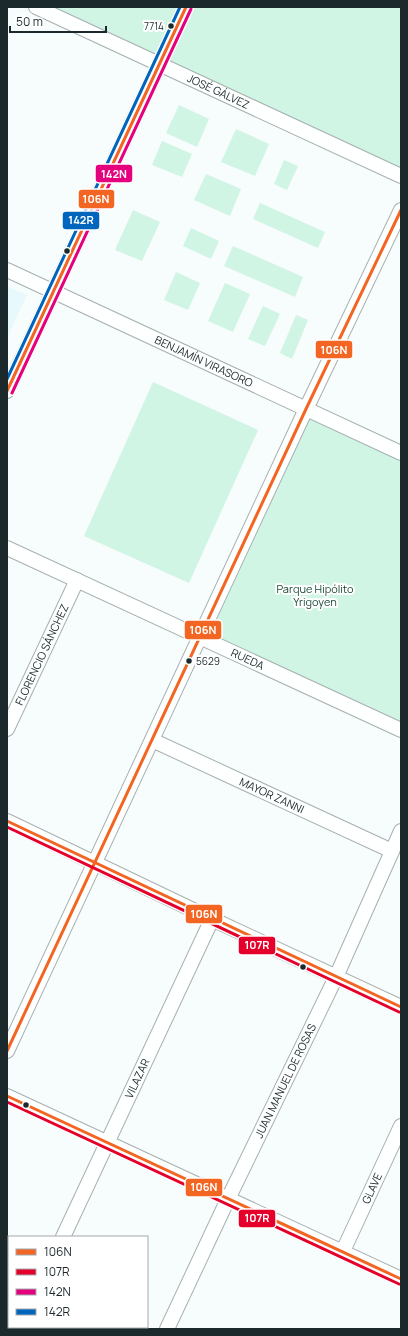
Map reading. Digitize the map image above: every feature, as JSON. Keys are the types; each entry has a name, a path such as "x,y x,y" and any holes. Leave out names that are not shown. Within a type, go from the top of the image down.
{"street":[{"name":"JOSÉ GÁLVEZ","path":"36,7 401,176"},
{"path":"7,391 186,7"},
{"path":"7,1051 306,409 401,210"},
{"name":"BENJAMÍN VIRASORO","path":"7,270 401,453"},
{"name":"RUEDA","path":"7,548 401,730"},
{"name":"FLORENCIO SÁNCHEZ","path":"7,729 77,580"},
{"name":"MAYOR ZANNI","path":"152,740 392,851"},
{"path":"7,821 95,864 401,1007"},
{"name":"JUAN MANUEL DE ROSAS","path":"167,1329 228,1199 336,977 401,831"},
{"name":"VILAZAR","path":"63,1236 212,919"},
{"path":"7,1096 401,1279"},
{"name":"GLAVE","path":"343,1251 401,1126"}],"shaded area":[{"path":"7,286 27,295 7,338"}],"green space":[{"path":"36,7 401,7 401,176"},
{"path":"179,105 209,119 197,147 166,133"},
{"path":"236,129 269,144 255,176 221,162"},
{"path":"162,141 192,154 182,177 152,165"},
{"path":"284,160 298,166 287,190 274,184"},
{"path":"206,174 241,189 230,216 194,200"},
{"path":"260,203 325,232 318,248 253,219"},
{"path":"133,210 160,222 142,261 115,250"},
{"path":"191,228 219,241 211,259 183,246"},
{"path":"233,246 303,277 295,297 224,266"},
{"path":"176,272 200,283 188,310 164,300"},
{"path":"225,283 250,294 233,332 208,321"},
{"path":"263,306 280,314 265,346 248,339"},
{"path":"296,315 308,320 292,359 280,353"},
{"path":"153,382 258,430 189,583 84,536"},
{"name":"Parque Hipólito Yrigoyen","path":"306,409 401,453 401,730 200,638"}],"transit line":[{"name":"142R","path":"7,379 180,7"},
{"name":"106N","path":"7,391 186,7"},
{"name":"142N","path":"12,393 191,9"},
{"name":"106N","path":"7,1051 306,409 401,210"},
{"name":"106N","path":"7,821 401,1007"},
{"name":"107R","path":"7,827 399,1012"},
{"name":"106N","path":"7,1096 401,1279"},
{"name":"107R","path":"7,1102 399,1284"}],"place":[{"name":"7714","path":"171,26"},
{"name":"5629","path":"189,661"}]}
